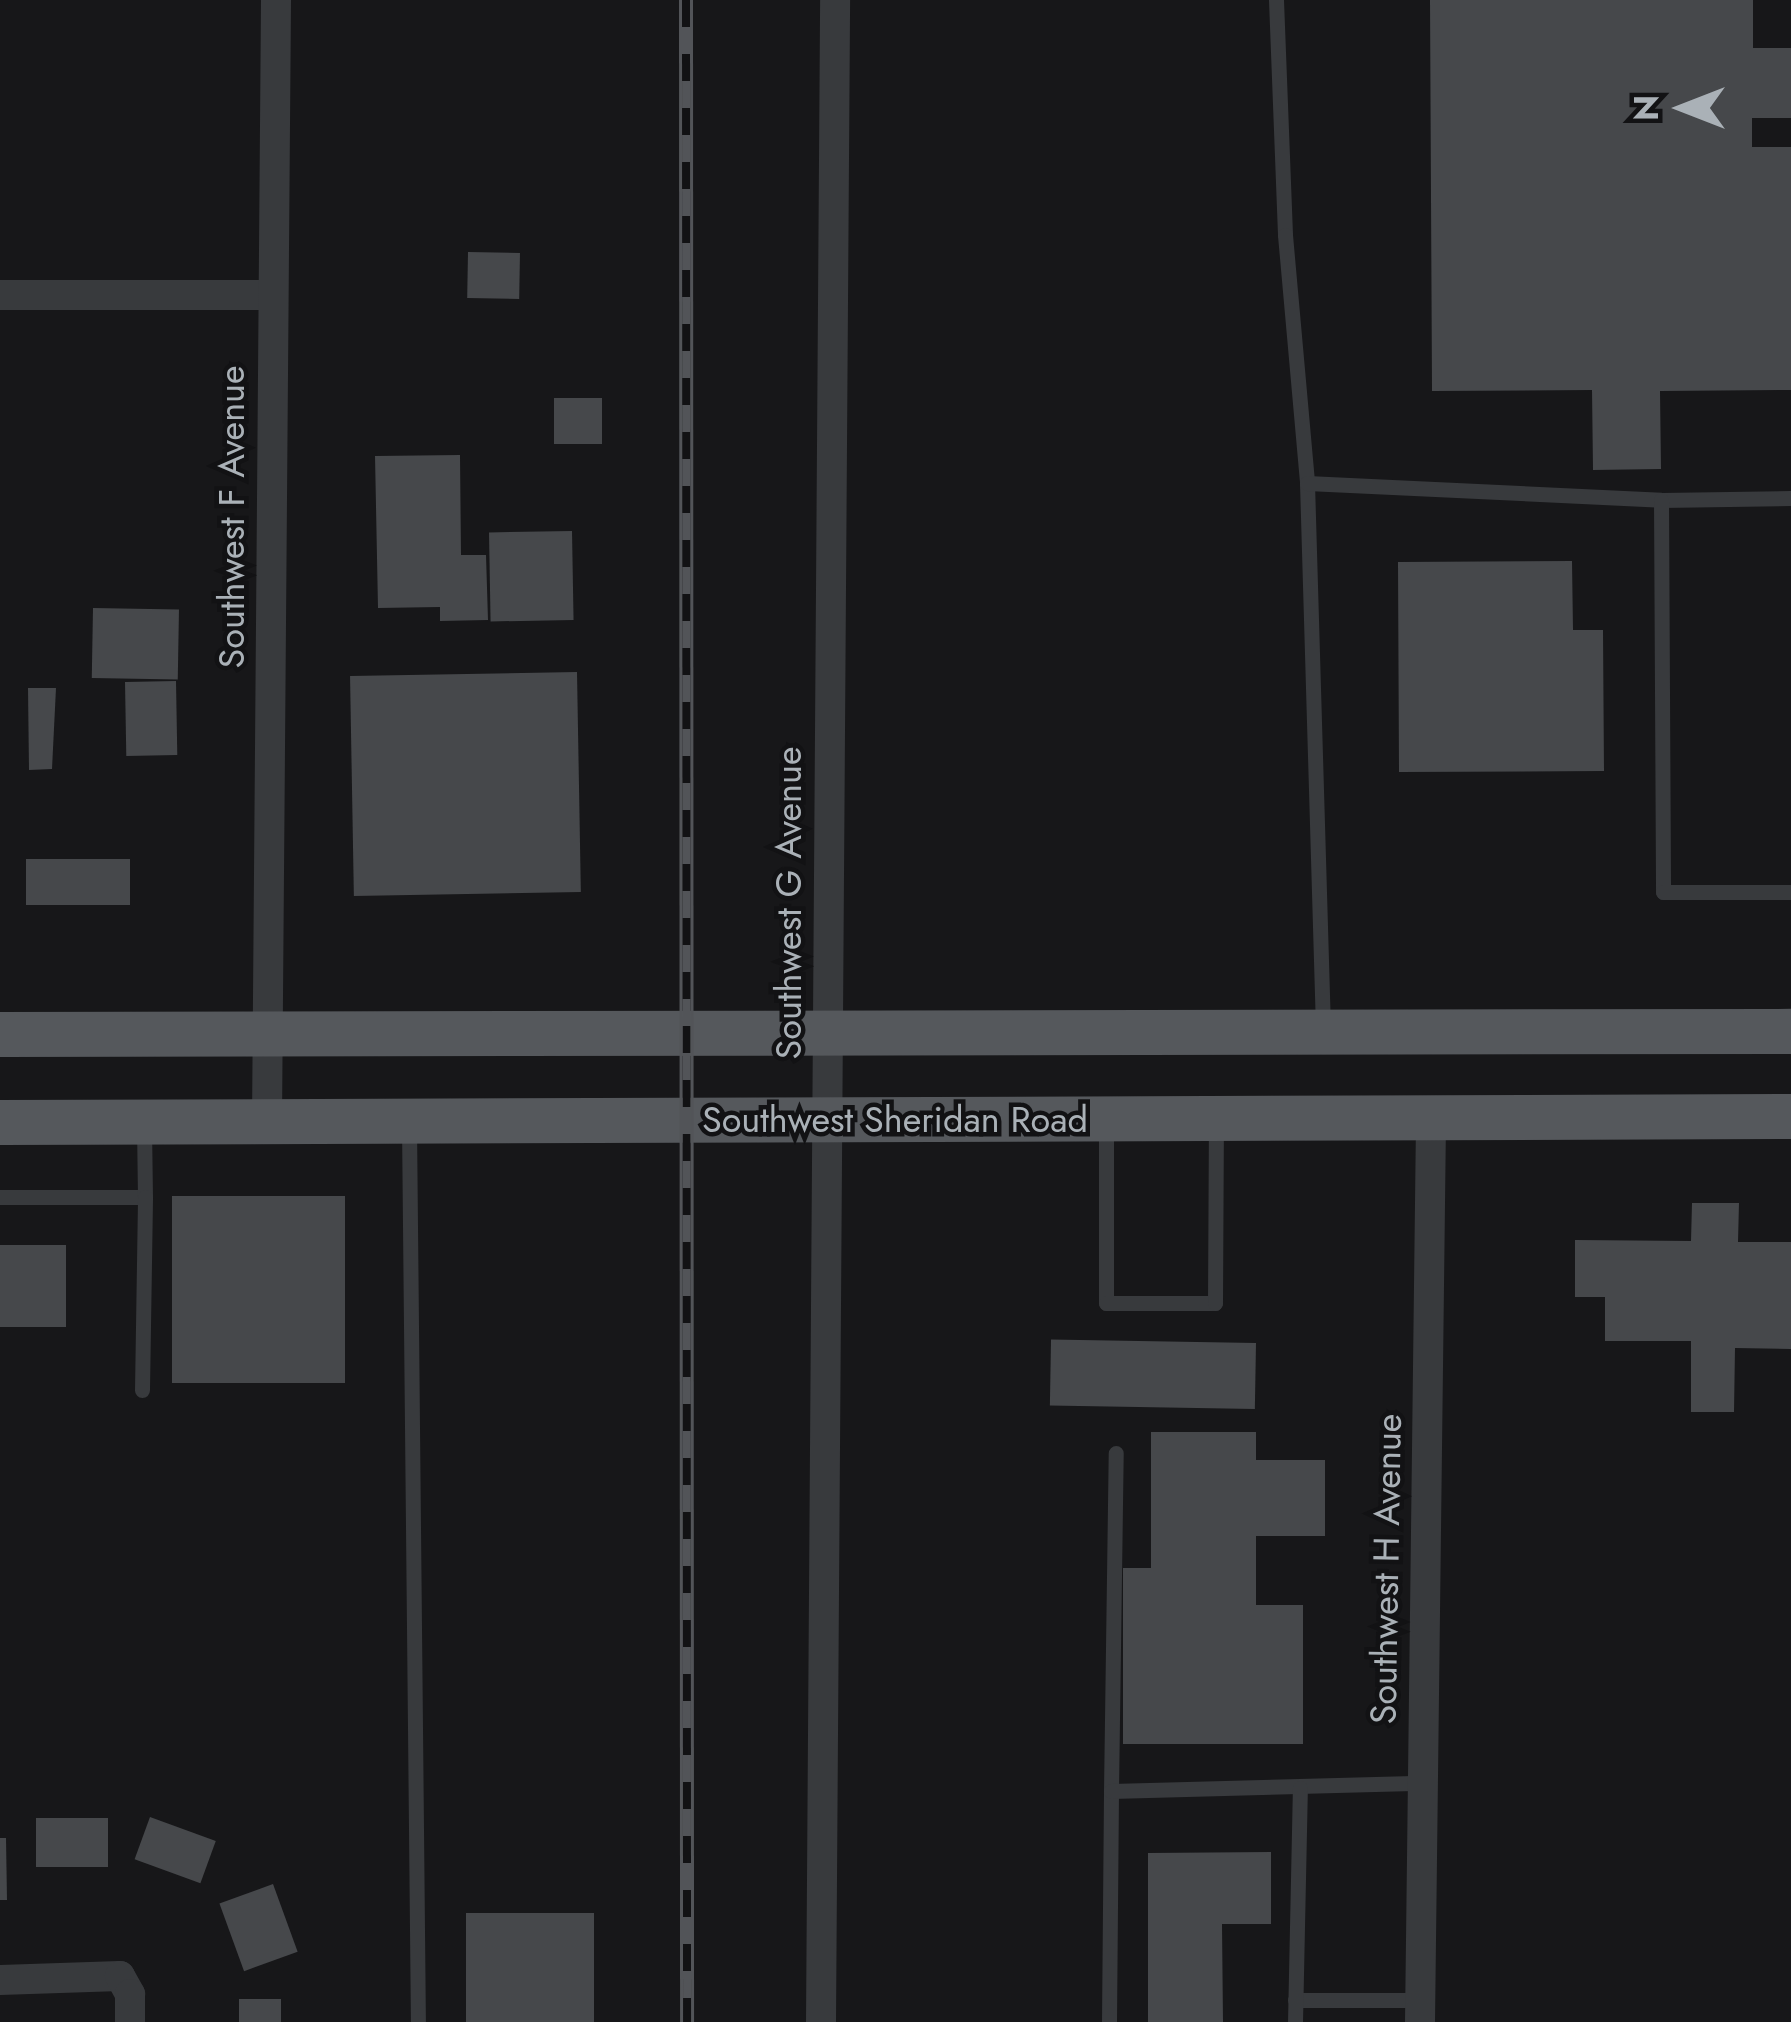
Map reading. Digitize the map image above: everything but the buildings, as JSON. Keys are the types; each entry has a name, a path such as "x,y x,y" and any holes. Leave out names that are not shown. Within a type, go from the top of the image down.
{"main road":[{"path":"0,1034 1791,1031"},
{"name":"Southwest Sheridan Road","path":"0,1122 1791,1116"}],"street":[{"name":"Southwest F Avenue","path":"267,1123 276,0"},
{"name":"Southwest G Avenue","path":"821,2022 835,0"},
{"path":"0,295 273,295"},
{"name":"Southwest H Avenue","path":"1420,2011 1431,1117"},
{"path":"0,1980 120,1976 130,1994 130,2022"}],"lane":[{"path":"1276,0 1285,236 1307,483 1323,1032"},
{"path":"1307,483 1661,500 1791,498"},
{"path":"1661,500 1663,892 1791,892"},
{"path":"1106,1119 1106,1303 1215,1304 1216,1118"},
{"path":"142,1390 143,1120"},
{"path":"409,1122 418,2022"},
{"path":"0,1197 145,1197"},
{"path":"1109,2022 1116,1453"},
{"path":"1111,1791 1423,1783"},
{"path":"1295,2022 1300,1788"},
{"path":"1295,2000 1420,2011"}],"railway":[{"path":"686,0 687,2022"}]}
